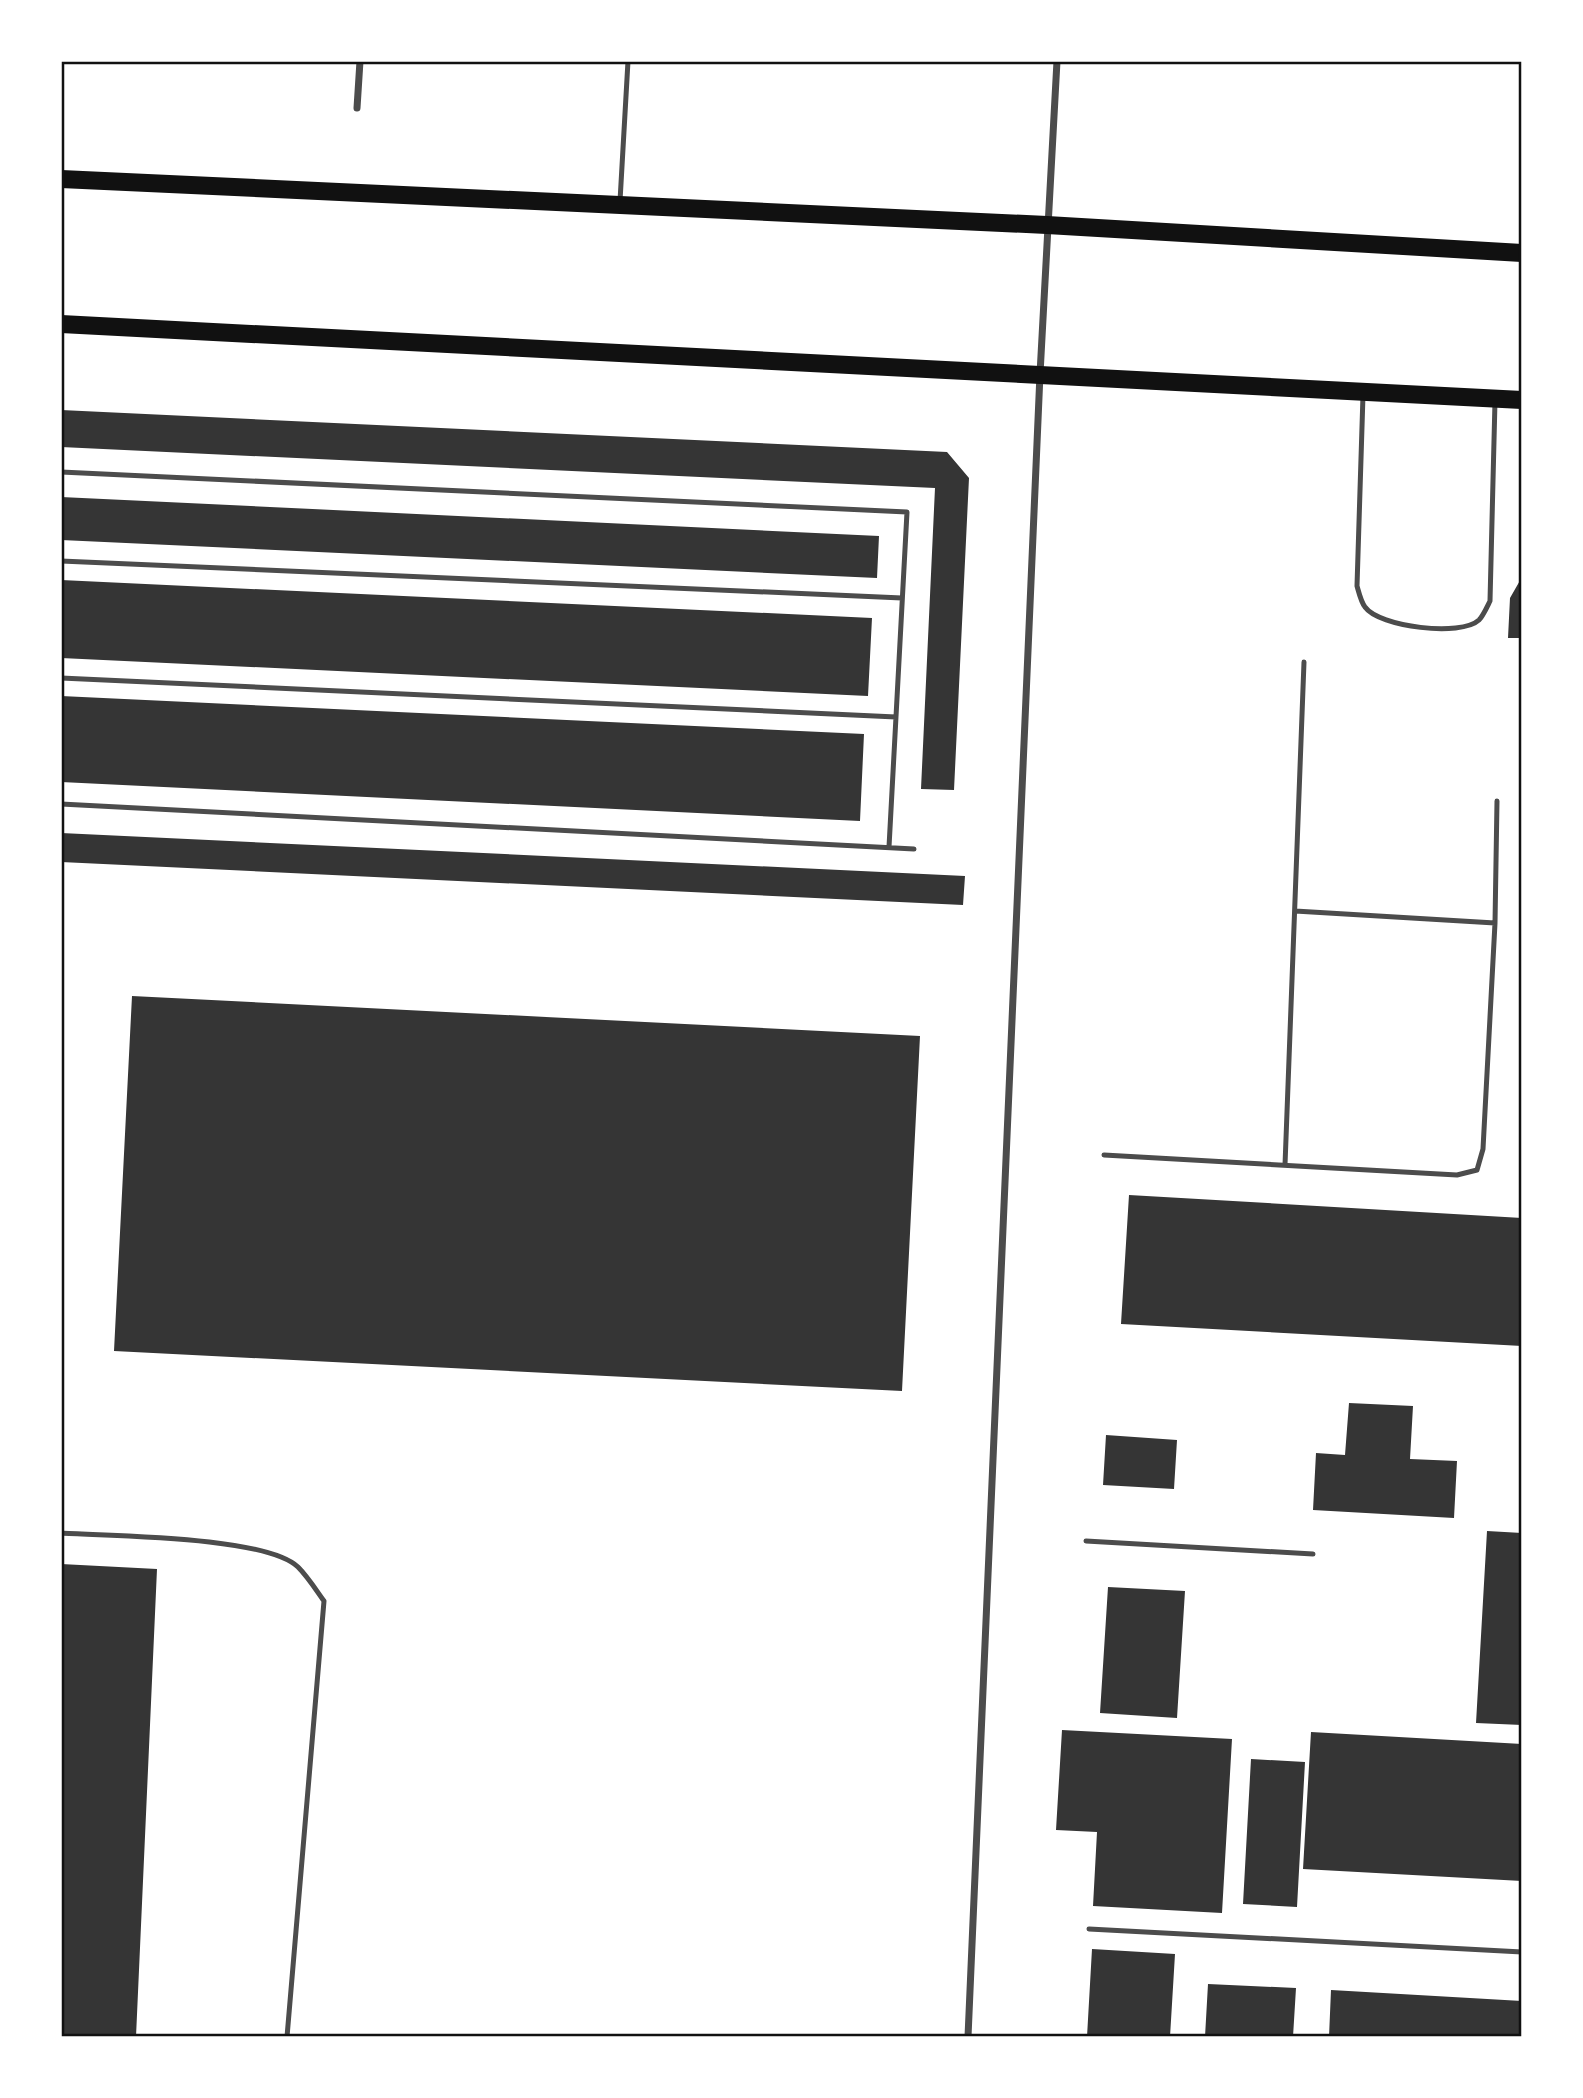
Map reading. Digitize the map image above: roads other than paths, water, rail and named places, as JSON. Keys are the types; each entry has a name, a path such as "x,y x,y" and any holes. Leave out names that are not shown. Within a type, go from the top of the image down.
{"main road":[{"path":"61,180 1047,225 1522,254"},
{"path":"61,324 1522,400"}],"street":[{"path":"356,108 360,61"},
{"path":"968,2037 1040,374 1057,61"}],"lane":[{"path":"619,205 628,61"},
{"path":"1363,392 1357,586 1365,608 1385,621 1419,627 1459,628 1478,621 1490,601 1495,399"},
{"path":"61,472 906,512 889,847"},
{"path":"61,561 902,598"},
{"path":"1285,1166 1304,662"},
{"path":"61,678 896,717"},
{"path":"1104,1155 1457,1175 1477,1170 1483,1149 1495,923 1497,801"},
{"path":"61,804 914,849"},
{"path":"1295,911 1495,923"},
{"path":"61,1533 141,1537 261,1550 297,1566 324,1601 287,2037"},
{"path":"1087,1541 1314,1554"},
{"path":"1089,1928 1522,1952"}]}
